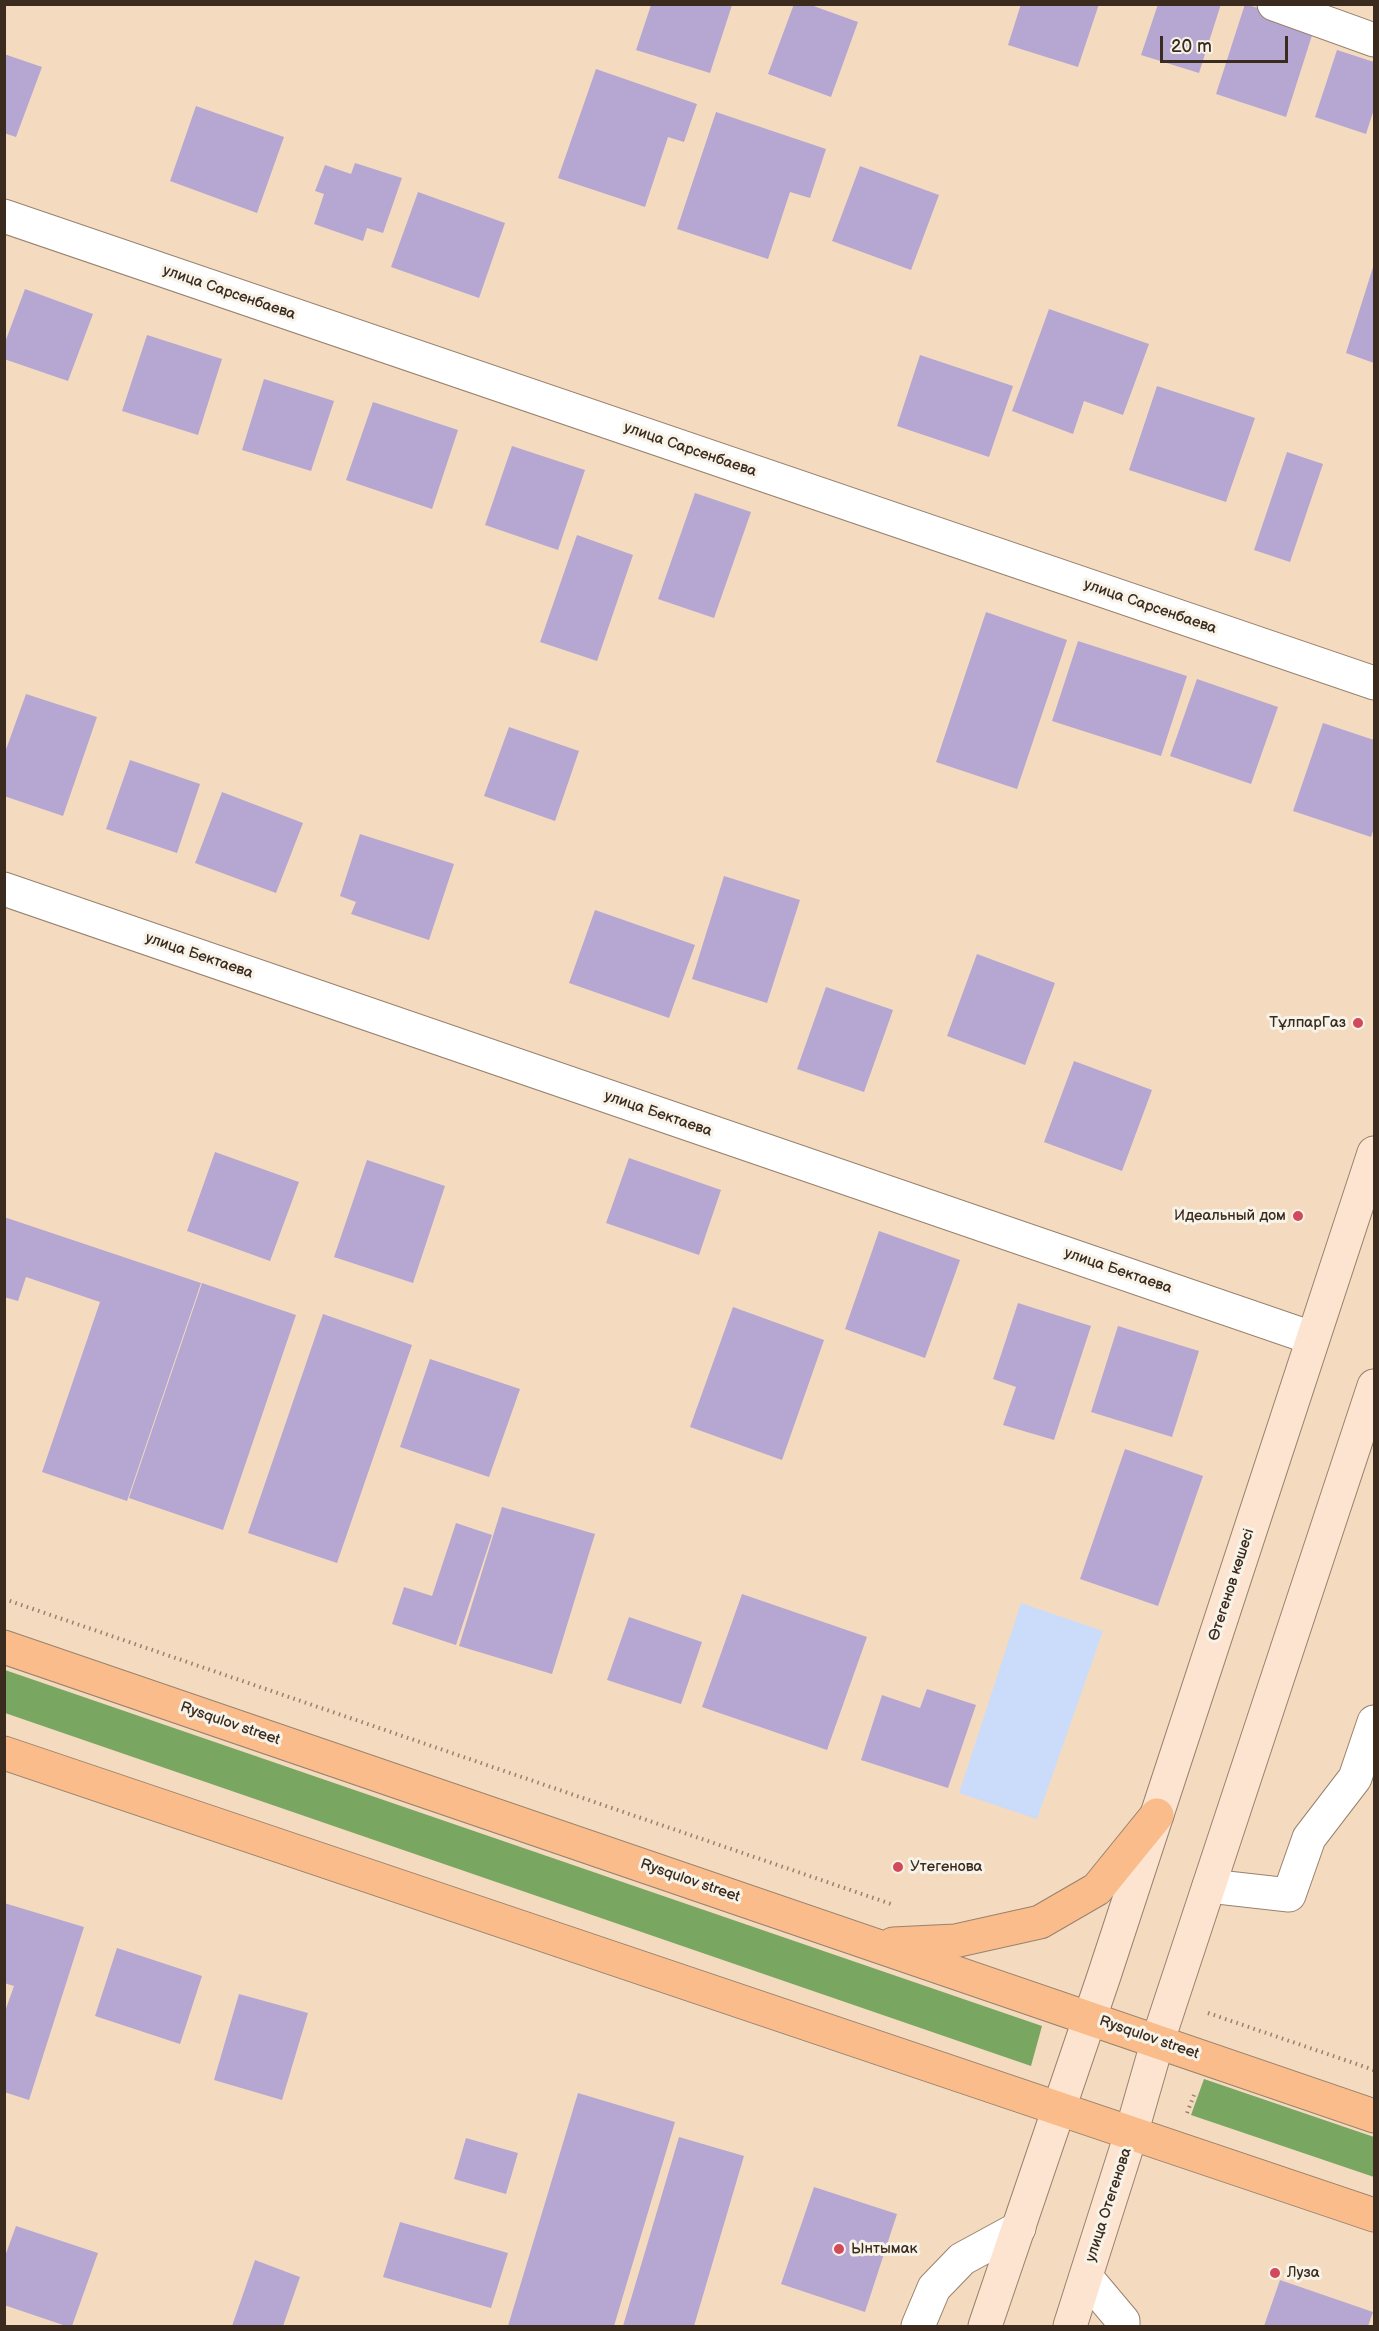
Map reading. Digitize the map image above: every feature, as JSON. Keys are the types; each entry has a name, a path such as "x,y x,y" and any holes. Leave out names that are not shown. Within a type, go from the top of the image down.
{"main road":[{"name":"Өтегенов көшесі","path":"1059,2109 1374,1153"},
{"path":"1158,2040 1374,1386"},
{"name":"Rysqulov street","path":"4,1647 1158,2040 1374,2116"},
{"path":"4,1753 1374,2215"},
{"path":"877,1945 955,1941 1041,1922 1097,1889 1157,1815"},
{"name":"улица Отегенова","path":"1070,2326 1131,2134 1158,2040"},
{"path":"985,2326 1059,2109"}],"street":[{"path":"1274,4 1374,40"},
{"name":"улица Сарсенбаева","path":"4,216 1374,683"},
{"name":"улица Бектаева","path":"4,889 1312,1338"},
{"path":"1209,1886 1289,1895 1309,1838 1355,1778 1374,1722"},
{"path":"918,2326 934,2288 962,2259 1019,2228"},
{"name":"улица Отегенова","path":"1086,2277 1123,2321 1123,2326"}],"path":[{"path":"4,1599 901,1908"},
{"path":"1174,2148 1222,2018 1374,2070"}],"shaded area":[{"path":"1021,1603 1103,1631 1037,1819 959,1793"}],"green space":[{"path":"5,1670 1042,2026 1031,2066 5,1713"},
{"path":"1204,2079 1374,2137 1374,2177 1191,2115"}],"building":[{"path":"794,4 808,4 858,22 831,97 768,74"},
{"path":"1021,4 1099,4 1078,67 1008,45"},
{"path":"1158,4 1221,4 1199,73 1141,55"},
{"path":"1245,4 1315,26 1286,117 1216,94"},
{"path":"651,5 732,5 710,73 636,50"},
{"path":"1337,50 1374,62 1374,109 1366,134 1315,117"},
{"path":"4,54 42,67 16,137 4,133"},
{"path":"596,69 697,104 684,142 668,137 645,207 558,178"},
{"path":"196,106 284,137 257,213 170,181"},
{"path":"716,112 826,149 810,198 790,192 768,259 677,229"},
{"path":"355,163 402,178 383,233 367,228 363,241 314,224 324,194 315,191 325,165 351,174"},
{"path":"860,166 939,195 911,270 832,241"},
{"path":"418,192 505,223 479,298 391,267"},
{"path":"1374,264 1374,363 1346,353"},
{"path":"25,289 93,314 68,381 4,359 4,345"},
{"path":"1049,309 1149,344 1123,415 1084,401 1073,434 1012,411"},
{"path":"147,335 222,359 198,435 122,411"},
{"path":"920,355 1013,386 989,457 897,426"},
{"path":"264,379 334,401 311,471 242,450"},
{"path":"1157,386 1255,418 1226,502 1129,470"},
{"path":"373,402 458,430 432,509 346,480"},
{"path":"512,446 585,470 558,550 485,525"},
{"path":"1287,452 1323,464 1290,562 1254,550"},
{"path":"695,493 751,512 714,618 658,599"},
{"path":"577,535 633,555 597,661 540,642"},
{"path":"986,612 1067,640 1017,789 936,762"},
{"path":"1078,641 1187,676 1161,756 1052,721"},
{"path":"1197,679 1278,707 1251,784 1170,756"},
{"path":"26,694 97,717 63,816 4,796 4,755"},
{"path":"1323,723 1374,740 1374,828 1371,837 1293,811"},
{"path":"509,727 579,751 555,821 484,796"},
{"path":"130,760 200,784 177,853 106,829"},
{"path":"222,792 303,823 276,893 195,863"},
{"path":"360,834 454,864 429,940 351,914 356,902 340,896"},
{"path":"724,876 800,900 767,1003 692,979"},
{"path":"595,910 695,945 669,1018 569,983"},
{"path":"977,954 1055,983 1025,1065 947,1036"},
{"path":"826,987 893,1010 864,1092 797,1069"},
{"path":"1074,1061 1152,1090 1122,1171 1044,1142"},
{"path":"215,1152 299,1182 270,1261 187,1231"},
{"path":"629,1158 721,1190 699,1255 606,1223"},
{"path":"367,1160 445,1186 413,1283 334,1257"},
{"path":"4,1217 201,1283 127,1501 42,1472 100,1302 26,1277 18,1301 4,1297"},
{"path":"879,1231 960,1260 925,1358 845,1329"},
{"path":"202,1283 296,1315 223,1530 129,1498"},
{"path":"1018,1303 1091,1326 1054,1440 1003,1425 1016,1387 993,1379"},
{"path":"733,1307 824,1340 782,1460 690,1427"},
{"path":"323,1314 412,1345 337,1563 248,1533"},
{"path":"1118,1326 1199,1351 1172,1437 1091,1412"},
{"path":"430,1359 520,1389 489,1477 400,1447"},
{"path":"1125,1449 1203,1476 1158,1606 1080,1579"},
{"path":"502,1507 595,1534 552,1674 459,1646"},
{"path":"456,1523 492,1535 456,1645 392,1624 404,1587 432,1596"},
{"path":"742,1594 867,1637 827,1750 702,1707"},
{"path":"629,1617 702,1642 681,1704 607,1680"},
{"path":"927,1689 976,1705 948,1788 861,1760 882,1695 920,1708"},
{"path":"4,1903 84,1927 29,2100 4,2092 4,2014 14,1986 4,1983"},
{"path":"117,1948 202,1976 180,2044 95,2016"},
{"path":"239,1994 308,2013 282,2100 214,2080"},
{"path":"578,2093 675,2122 614,2326 508,2326"},
{"path":"679,2137 744,2156 694,2326 623,2326"},
{"path":"466,2138 518,2153 506,2194 454,2179"},
{"name":"Ынтымак","path":"814,2187 897,2214 865,2312 781,2284"},
{"path":"400,2222 508,2253 491,2308 383,2277"},
{"path":"16,2226 98,2253 72,2326 4,2305 4,2259"},
{"path":"255,2260 300,2277 283,2326 232,2326"},
{"path":"1280,2280 1373,2312 1368,2326 1264,2326"}],"place":[{"name":"ТұлпарГаз","path":"1358,1023"},
{"name":"Идеальный дом","path":"1298,1216"},
{"name":"Утегенова","path":"898,1867"},
{"name":"Ынтымак","path":"839,2249"},
{"name":"Луза","path":"1275,2273"}]}
